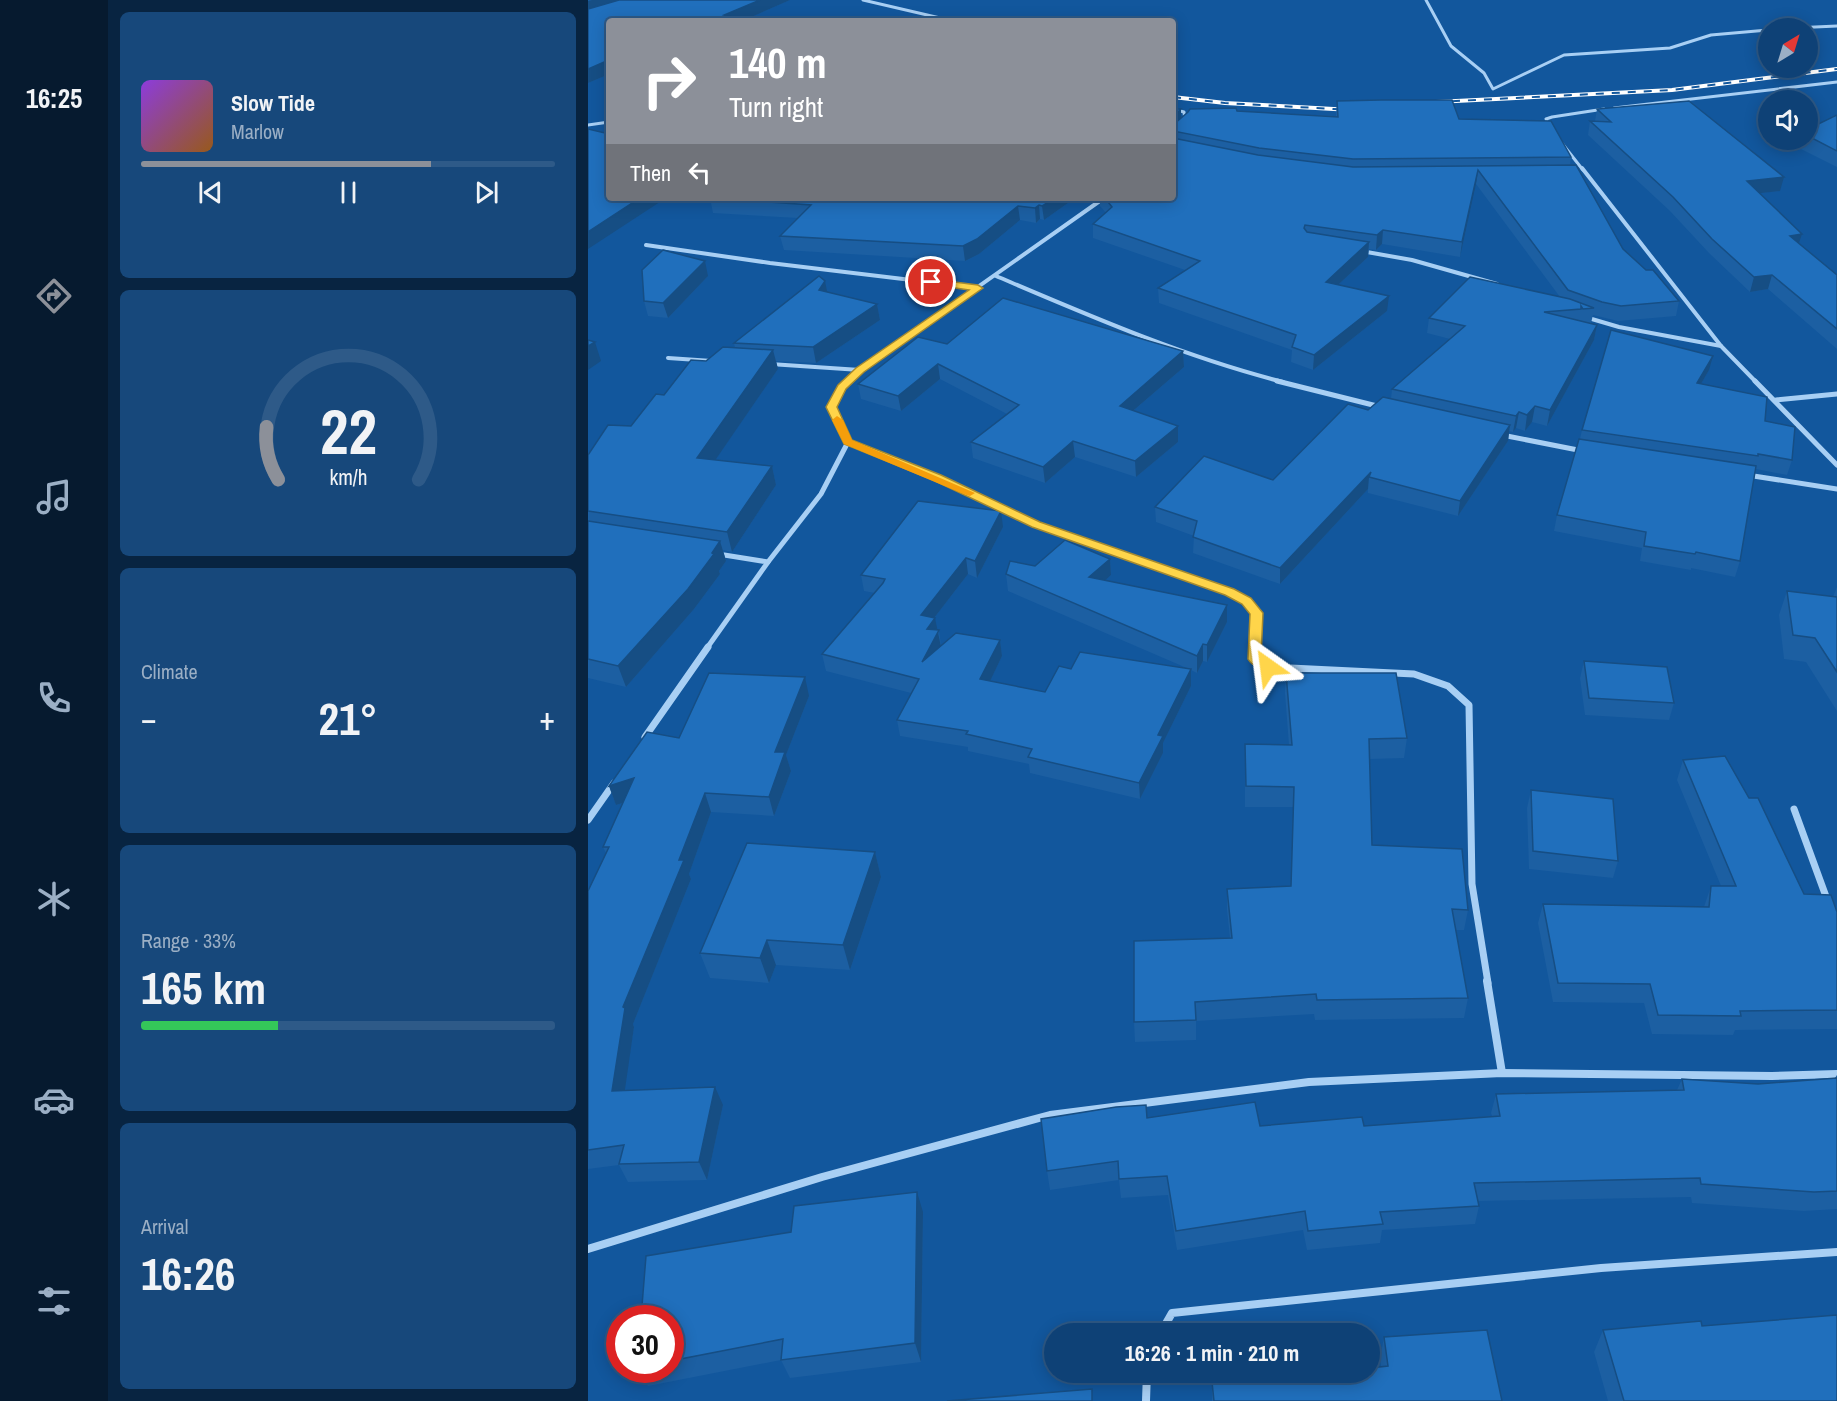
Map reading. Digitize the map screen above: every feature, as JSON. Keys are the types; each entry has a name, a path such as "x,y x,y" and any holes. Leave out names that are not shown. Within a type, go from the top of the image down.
{"street":[{"path":"863,0 940,18"},
{"path":"1426,0 1451,45 1484,73 1493,89 1564,55 1670,48 1711,34 1758,31"},
{"path":"1818,27 1837,26"},
{"path":"1554,132 1546,119 1837,82"},
{"path":"1679,101 1689,108"},
{"path":"1176,110 1184,112 1186,123 1179,129"},
{"path":"588,125 606,122"},
{"path":"1560,140 1721,346 1837,465"},
{"path":"1576,175 1587,174"},
{"path":"1100,201 860,370 841,388 831,407 848,442 937,478 1036,524 1229,592 1246,601 1257,613 1254,659 1260,664 1294,670 1414,674 1448,686 1469,705 1472,884 1502,1073"},
{"path":"646,245 736,261 837,270 978,288"},
{"path":"1354,250 1412,260 1505,286"},
{"path":"996,276 1144,338 1251,374 1384,408"},
{"path":"1582,316 1619,327 1721,346"},
{"path":"668,358 724,361"},
{"path":"758,363 860,370"},
{"path":"1776,400 1837,394"},
{"path":"1497,434 1591,452"},
{"path":"642,742 768,562 821,494 848,442"},
{"path":"1743,475 1837,489"},
{"path":"709,553 768,562"},
{"path":"588,820 615,781"},
{"path":"1794,809 1829,907"},
{"path":"588,1249 822,1177 1050,1115 1309,1082 1502,1073 1772,1076 1837,1074"},
{"path":"1166,1323 1172,1313 1601,1268 1837,1252"},
{"path":"1146,1401 1147,1383"}],"building":[{"path":"619,0 760,0 724,15 736,18 606,18 606,63 588,69 588,9"},
{"path":"1452,100 1459,119 1551,121 1571,157 1353,159 1259,148 1176,132 1176,122 1190,109 1236,108 1237,111 1338,117 1337,101"},
{"path":"1689,101 1784,177 1747,181 1802,234 1790,236 1837,275 1837,329 1772,275 1754,277 1712,239 1673,197 1590,121 1611,122 1597,109"},
{"path":"1837,115 1837,151 1818,141 1818,124"},
{"path":"588,129 606,132 606,201 635,201 588,232"},
{"path":"1176,139 1258,155 1353,167 1576,165 1623,249 1646,270 1653,270 1679,301 1621,306 1568,290 1478,170 1462,242 1383,230 1377,235 1305,225 1307,232 1369,242 1326,282 1389,296 1314,355 1292,347 1296,335 1158,288 1200,261 1093,224 1112,207 1107,201 1176,201"},
{"path":"753,201 1050,201 1035,208 1018,206 977,239 963,246 780,236 811,205"},
{"path":"663,250 705,261 663,303 644,301 642,270"},
{"path":"819,276 825,281 819,290 877,304 813,347 734,343"},
{"path":"1470,277 1570,299 1594,308 1583,309 1581,306 1581,309 1544,312 1597,325 1550,410 1535,406 1527,415 1519,412 1516,416 1392,389 1465,326 1429,318"},
{"path":"1003,298 1183,351 1120,406 1178,426 1135,461 1073,441 1043,467 971,442 1019,405 938,364 898,396 858,384 918,337 947,344"},
{"path":"1611,330 1713,356 1697,383 1767,397 1765,421 1795,427 1792,460 1582,430"},
{"path":"723,347 773,350 697,458 772,466 727,532 588,511 588,455 608,425 631,426 656,394 664,395 691,360 706,361"},
{"path":"1383,397 1510,425 1460,501 1369,477 1371,472 1280,568 1193,537 1197,521 1155,507 1204,456 1273,480 1348,404 1368,410"},
{"path":"1579,439 1756,466 1740,561 1696,552 1695,554 1644,546 1646,532 1557,515"},
{"path":"918,501 1001,511 975,561 966,558 921,615 935,618 927,629 939,630 922,662 956,633 1000,640 980,679 1045,692 1059,666 1071,669 1080,652 1191,669 1158,735 1163,736 1139,783 1028,757 1032,749 966,734 968,731 897,720 919,679 822,654 883,583 885,579 861,575"},
{"path":"588,521 720,541 712,553 714,554 688,589 618,666 588,659"},
{"path":"1065,540 1110,559 1089,577 1227,605 1207,645 1203,644 1197,656 1006,574 1010,561 1035,566"},
{"path":"1787,591 1837,597 1837,672 1815,638 1793,635"},
{"path":"1584,661 1667,667 1674,703 1589,698"},
{"path":"709,673 805,677 775,752 785,752 769,797 705,793 679,860 684,860 623,1007 625,1008 612,1091 715,1087 699,1162 619,1164 624,1145 588,1150 588,891 609,847 603,847 634,778 609,786 647,732 679,738"},
{"path":"1286,673 1396,673 1407,738 1369,739 1372,845 1462,849 1468,910 1452,909 1468,998 1317,1000 1316,994 1195,1002 1196,1020 1134,1022 1134,941 1232,938 1227,889 1291,886 1294,787 1246,786 1245,744 1292,745"},
{"path":"1725,756 1749,798 1758,798 1804,894 1831,895 1837,912 1837,1010 1740,1011 1741,1016 1658,1015 1650,984 1558,983 1543,904 1709,907 1711,886 1736,886 1683,760"},
{"path":"1531,790 1613,799 1618,861 1533,851"},
{"path":"747,843 875,852 843,945 767,940 760,958 700,953"},
{"path":"1837,1078 1837,1191 1814,1192 1701,1184 1700,1178 1474,1183 1479,1206 1380,1212 1383,1224 1308,1231 1305,1211 1176,1231 1167,1176 1119,1179 1118,1161 1047,1171 1041,1119 1116,1107 1146,1105 1147,1118 1255,1102 1260,1126 1362,1117 1364,1126 1500,1116 1496,1094 1684,1090 1682,1079 1758,1084"},
{"path":"917,1192 915,1343 781,1360 783,1339 684,1358 684,1305 642,1305 646,1256 791,1232 794,1206"},
{"path":"1837,1315 1837,1401 1624,1401 1603,1330 1701,1321 1702,1326"},
{"path":"1487,1330 1502,1401 1214,1401 1212,1383 1380,1383 1380,1367 1388,1366 1384,1337"},
{"path":"1092,1389 1092,1401 947,1401"}],"railway":[{"path":"735,14 754,18"},
{"path":"1436,102 1672,90 1837,69"},
{"path":"1176,97 1225,103 1352,110"}],"slow traffic":[{"path":"837,420 848,442 970,493"}],"route":[{"path":"931,282 978,288 860,370 841,388 831,407 848,442 937,478 1036,524 1229,592 1246,601 1257,613 1254,659 1268,667"}]}
